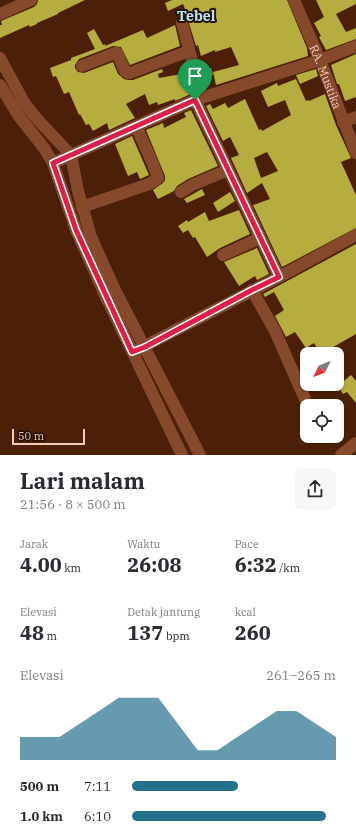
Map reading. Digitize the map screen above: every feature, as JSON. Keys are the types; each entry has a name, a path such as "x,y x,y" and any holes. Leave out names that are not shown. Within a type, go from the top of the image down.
{"street":[{"path":"0,14 31,0"},
{"name":"RA. Mustika","path":"294,0 320,60 356,153"},
{"path":"182,23 198,99 228,170 279,277"},
{"path":"62,159 198,99 320,60 356,46"},
{"path":"82,66 115,53 125,71 130,73 189,51"},
{"path":"0,58 25,104 38,120 62,159 78,191 91,237 182,455"},
{"path":"0,85 18,115 44,148 62,159 76,230 138,349 200,455"},
{"path":"343,122 356,118"},
{"path":"82,207 149,184 158,178 154,164 136,126"},
{"path":"180,192 192,185 228,170"},
{"path":"138,349 279,277 356,235"},
{"path":"223,256 260,238"},
{"path":"252,290 275,331 305,399"},
{"path":"341,455 356,443"}],"building":[{"path":"38,0 85,0 37,24 30,27 29,25 0,38 0,25 2,25 1,21 34,7"},
{"path":"172,0 287,0 307,48 308,56 216,85 213,72 239,65 231,47 215,52 215,50 201,56 198,45 196,46 188,20 189,19 183,4 168,11 165,3"},
{"path":"316,0 356,0 356,4 336,14 346,32 356,28 356,39 326,50 314,23 324,17"},
{"path":"175,25 180,46 130,65 121,47 113,46 79,59 75,65 75,68 78,72 84,73 113,62 118,74 124,79 128,80 133,80 162,69 163,72 158,74 159,78 187,73 193,93 175,101 175,99 158,105 157,102 149,105 145,94 126,104 135,118 109,130 107,123 93,131 89,124 86,125 80,114 79,115 69,92 64,94 56,76 53,77 50,68 95,49 87,33 94,29 105,46 143,30 147,38"},
{"path":"356,54 356,97 345,101 339,84 337,84 331,65"},
{"path":"211,68 213,75 204,77 202,69"},
{"path":"316,69 318,76 300,84 296,75"},
{"path":"296,79 306,101 325,94 336,125 351,158 341,162 356,195 356,228 282,267 253,205 270,199 262,183 247,193 231,158 239,155 230,137 223,141 206,106 210,104 213,109 225,103 228,108 245,99 259,130 261,129 262,131 291,115 285,100 268,107 261,91 277,83 278,86","holes":["267,152 278,171 261,178 254,158"]},
{"path":"191,110 218,166 188,179 177,186 174,191 158,199 153,190 163,183 165,176 146,130 163,123 164,128 186,117 184,113"},
{"path":"132,136 149,175 140,179 137,172 128,176 115,144"},
{"path":"202,189 205,195 187,203 184,199"},
{"path":"230,192 235,201 218,212 213,203"},
{"path":"239,210 250,234 220,248 207,257 195,237 193,238 188,230 183,233 178,226 205,212 209,221"},
{"path":"356,244 356,334 333,347 317,347 314,343 305,347 295,332 286,337 275,316 284,310 274,292 265,297 263,294"},
{"path":"257,248 269,274 257,280 255,276 239,286 224,262"},
{"path":"351,375 356,381 356,403 347,392 343,394 341,391 344,391 344,381"}],"district":[{"name":"Tebel","path":"196,16"}],"route":[{"path":"195,100 279,277 145,347 132,352 76,230 53,163 195,100"}]}
